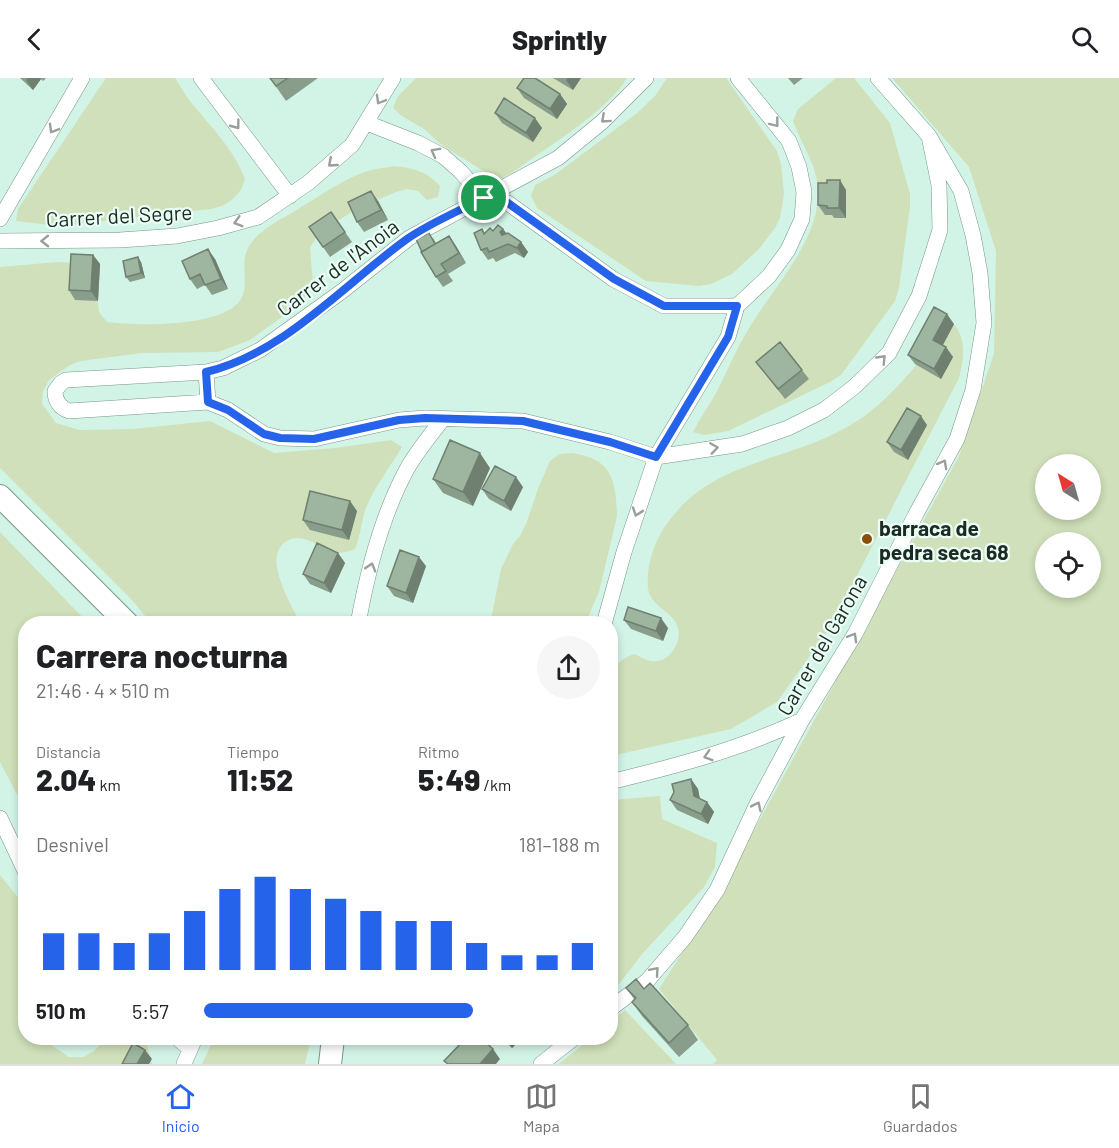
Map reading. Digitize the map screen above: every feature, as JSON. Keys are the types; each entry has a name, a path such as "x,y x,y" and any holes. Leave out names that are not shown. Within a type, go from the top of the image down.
{"street":[{"path":"2,216 82,78"},
{"path":"201,78 290,196"},
{"name":"Carrer del Segre","path":"0,241 120,240 177,236 258,217 308,183 352,145 393,78"},
{"name":"Carrer de l'Anoia","path":"208,402 69,411 60,406 55,397 57,387 66,380 206,372 223,368 260,350 341,292 409,238 558,158 602,122 646,78"},
{"path":"606,616 624,552 656,457 728,337 737,306 768,276 788,250 802,219 804,192 799,166 789,141 738,78"},
{"name":"Carrer del Garona","path":"618,1003 646,981 685,937 717,890 758,802 802,720 855,634 957,439 973,390 984,323 980,273 973,235 961,192 929,136 878,78"},
{"path":"367,123 418,143 443,156 484,198 508,203 614,279 664,306 737,306"},
{"path":"206,372 208,402 228,410 264,434 280,438 314,439 399,420 523,421 610,442 656,457 742,444 788,428 824,410 854,387 889,353 919,296 940,230 939,185 929,136"},
{"path":"359,616 363,593 391,504 408,469 442,420"},
{"path":"0,496 120,616"},
{"path":"618,780 728,750 773,734 802,720"},
{"path":"0,818 18,856"},
{"path":"184,1064 191,1045"},
{"path":"330,1064 332,1045"},
{"path":"541,1064 565,1045"}],"green space":[{"path":"106,78 175,78 235,159 245,179 241,190 232,200 211,209 57,226 16,221 18,209"},
{"path":"416,78 627,78 609,100 583,122 515,171 498,180 443,146 424,129 393,108 398,96"},
{"path":"667,78 726,78 777,151 781,164 784,194 780,218 775,228 760,248 732,274 711,284 699,286 646,281 537,208 531,196 535,185 556,174 637,113 655,96"},
{"path":"836,78 854,78 890,123 910,194 899,288 895,301 841,375 728,431 704,435 693,432 716,393 745,335 791,266 811,229 816,210 817,181 812,163 793,121 798,109"},
{"path":"892,78 1119,78 1119,1064 713,1064 717,1060 659,989 714,903 959,456 994,354 996,251 969,167"},
{"path":"394,166 413,169 424,174 440,186 438,197 427,200 418,191 407,189 396,192 360,207 326,228 310,248 313,284 300,304 250,340 218,352 142,353 81,361 70,365 49,380 43,391 42,404 56,423 80,430 133,429 210,421 274,453 391,440 402,447 378,484 364,513 355,549 338,553 298,538 288,540 281,546 277,554 278,574 297,616 145,616 0,468 0,267 71,263 96,284 99,312 107,322 159,324 201,320 219,315 233,307 242,297 245,285 246,254 252,241 258,235 277,221 345,181 378,169"},
{"path":"952,322 960,334 963,348 959,378 831,626 777,702 731,729 618,754 618,664 634,654 651,661 663,659 672,652 678,640 676,622 653,600 648,589 648,571 652,553 669,521 687,501 707,486 729,474 824,439 847,427 878,406 904,380"},
{"path":"572,453 596,460 604,466 613,481 617,516 599,592 588,616 492,616 501,569 526,524 550,461 560,454"},
{"path":"0,532 81,616 18,616 18,797 0,762"},
{"path":"660,796 662,819 717,843 715,867 704,887 643,953 618,985 618,799"},
{"path":"0,875 18,897 18,1045 51,1045 69,1057 83,1057 100,1045 147,1045 152,1064 0,1064"},
{"path":"625,1010 676,1064 559,1064 582,1045 618,1045 618,1016"},
{"path":"211,1045 309,1045 305,1064 202,1064"}],"building":[{"path":"270,78 288,78 276,86"},
{"path":"524,78 535,78 560,94 550,109 517,88"},
{"path":"504,98 535,118 526,133 495,113"},
{"path":"827,180 840,180 839,208 818,205 818,183 827,183"},
{"path":"371,191 381,210 357,222 348,202"},
{"path":"331,212 345,232 323,247 309,227"},
{"path":"498,225 503,229 500,232 502,235 508,233 521,242 517,248 508,244 489,252 487,248 481,250 474,233 482,229 484,234 490,228 493,231"},
{"path":"429,233 435,244 422,252 416,239"},
{"path":"449,236 459,253 441,264 446,271 436,277 421,252"},
{"path":"208,249 221,279 205,285 200,274 190,279 182,261"},
{"path":"71,254 93,255 91,291 69,290"},
{"path":"138,257 141,273 126,277 123,261"},
{"path":"934,307 947,314 933,340 946,347 934,369 908,355"},
{"path":"780,342 802,370 778,389 756,362"},
{"path":"907,408 921,416 901,450 887,442"},
{"path":"450,440 480,453 463,492 433,479"},
{"path":"495,466 516,477 504,501 482,489"},
{"path":"310,491 350,501 342,530 303,520"},
{"path":"317,543 338,553 324,583 303,574"},
{"path":"400,550 419,557 406,593 387,586"},
{"path":"628,607 661,618 656,631 624,620"},
{"path":"691,779 694,796 707,802 701,814 670,800 674,792 672,784"},
{"path":"636,979 644,989 650,983 688,1025 669,1043 632,1002 636,998 626,988"},
{"path":"132,1045 145,1050 137,1064 122,1064"},
{"path":"459,1045 489,1045 493,1049 480,1064 448,1064 444,1061"}],"place":[{"name":"barraca de pedra seca 68","path":"867,539"}],"route":[{"path":"484,198 508,203 552,237 614,279 664,306 737,306 728,337 656,457 610,442 523,421 425,418 399,420 314,439 280,438 264,434 228,410 208,402 206,372 223,368 260,350 288,332 409,238 484,198"}]}
